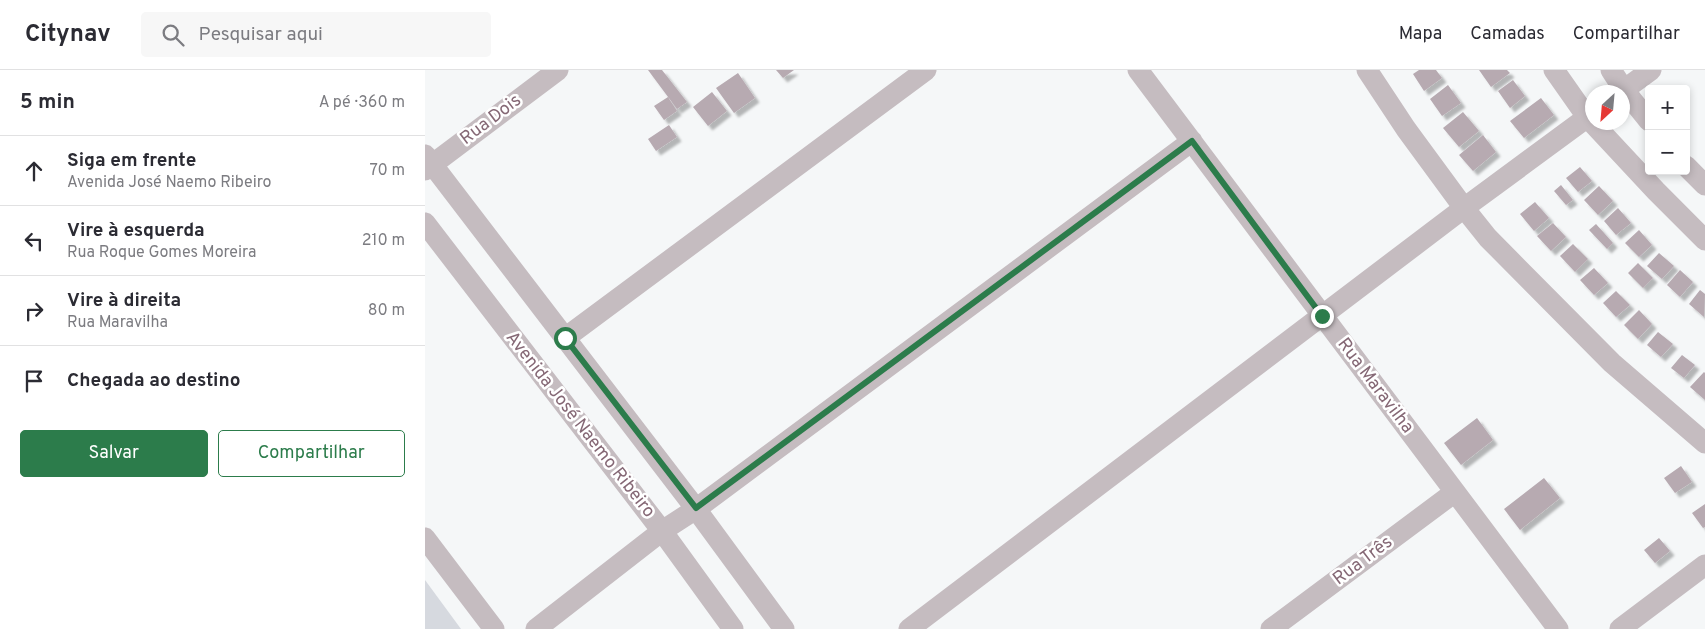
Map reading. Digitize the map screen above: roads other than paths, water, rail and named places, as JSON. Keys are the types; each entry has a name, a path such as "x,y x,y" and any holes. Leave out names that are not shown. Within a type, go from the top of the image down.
{"street":[{"name":"Rua Dois","path":"427,163 557,70"},
{"path":"565,338 926,70"},
{"name":"Rua Maravilha","path":"1138,70 1558,629"},
{"path":"1367,70 1407,129 1488,238 1612,364 1705,442"},
{"path":"1554,70 1585,109"},
{"path":"1611,70 1620,85"},
{"path":"1630,86 1651,70"},
{"path":"1630,99 1645,116"},
{"path":"909,629 1464,208 1585,119"},
{"path":"1603,130 1656,191 1705,240"},
{"path":"537,629 662,531 696,508 1192,141"},
{"path":"427,163 696,508 785,629"},
{"path":"1690,170 1705,185"},
{"name":"Avenida José Naemo Ribeiro","path":"425,222 662,531 733,629"},
{"name":"Rua Três","path":"1271,629 1455,492"},
{"path":"425,538 494,629"},
{"path":"1620,629 1705,565"}]}
